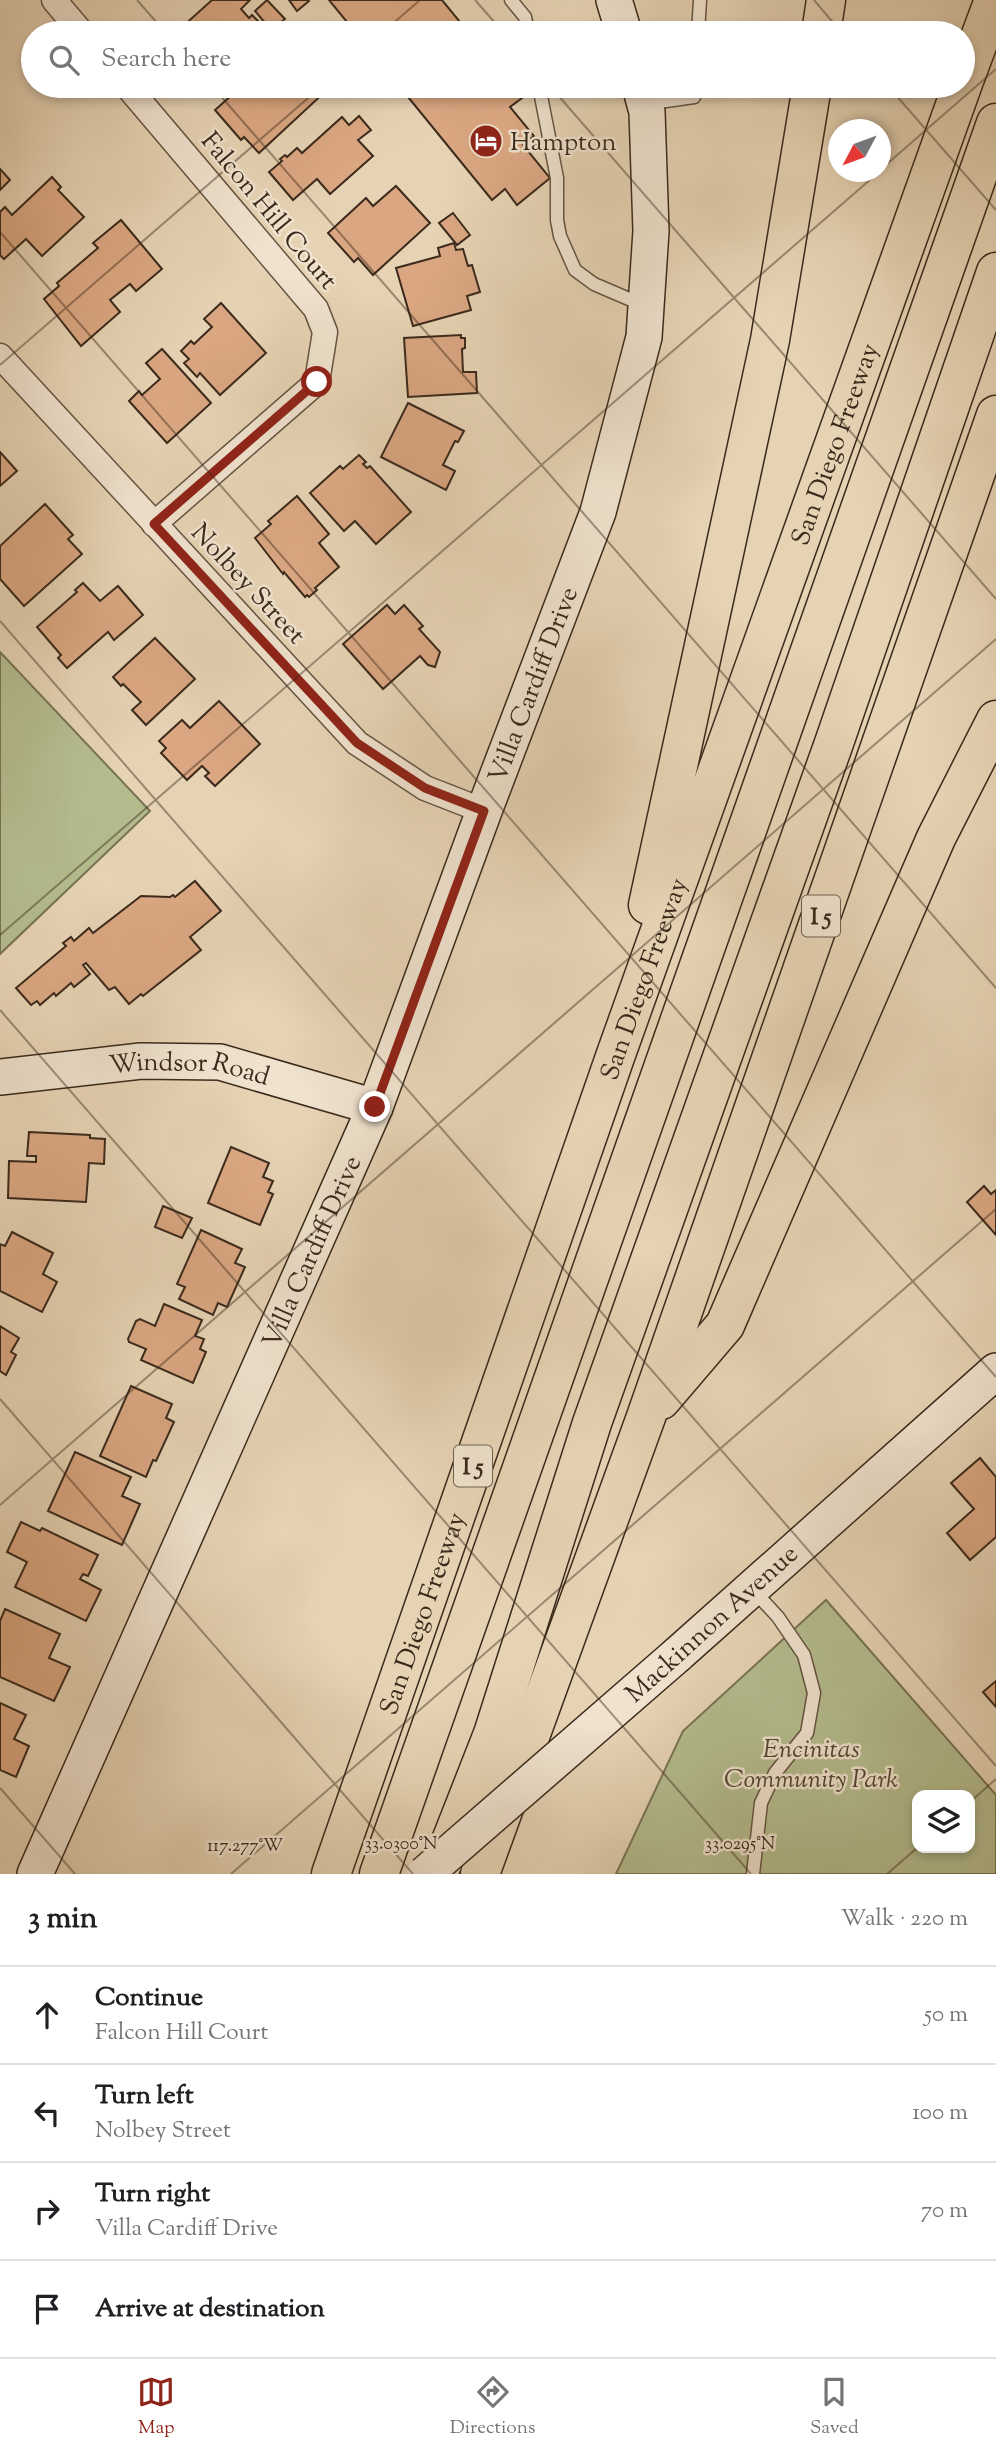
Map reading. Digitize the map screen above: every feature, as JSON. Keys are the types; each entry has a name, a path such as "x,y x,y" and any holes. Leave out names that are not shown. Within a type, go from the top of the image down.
{"highway":[{"path":"823,21 826,0"},
{"name":"San Diego Freeway","path":"975,50 994,0"},
{"path":"615,1057 770,340 810,98"},
{"name":"San Diego Freeway","path":"331,1874 615,1057 957,98"},
{"path":"379,1874 996,123"},
{"path":"438,1874 494,1734 592,1423 838,730 996,272"},
{"name":"I 5","path":"480,1874 646,1417 996,415"},
{"path":"646,1417 725,1325 936,838 996,720"}],"street":[{"path":"54,0 72,21"},
{"path":"614,0 620,21"},
{"name":"Falcon Hill Court","path":"137,98 316,309 325,332 317,382 154,524"},
{"name":"Villa Cardiff Drive","path":"35,1874 375,1107 598,512 644,337 650,231 648,113 643,98"},
{"name":"Nolbey Street","path":"0,356 357,743 425,788 484,811"},
{"name":"Windsor Road","path":"0,1077 141,1061 219,1062 375,1107"},
{"name":"Mackinnon Avenue","path":"425,1874 677,1655 996,1371"}],"lane":[{"path":"511,0 526,21"},
{"path":"699,21 700,0"},
{"path":"541,98 557,178 558,228 575,270 594,284 646,306"},
{"path":"751,1588 778,1617 804,1656 814,1693 807,1733 775,1773 761,1804 752,1874"}],"green space":[{"path":"0,652 150,811 0,954"},
{"name":"Encinitas Community Park","path":"826,1600 996,1795 996,1874 616,1874 683,1731"}],"building":[{"path":"212,0 250,0 241,9 249,18 252,15 258,21 189,21"},
{"path":"267,0 285,19 263,21 255,11"},
{"path":"289,0 308,0 309,1 297,11"},
{"path":"329,0 442,0 459,21 346,21"},
{"path":"228,98 318,98 259,153 244,137 241,140 215,110"},
{"name":"Hampton","path":"409,98 522,98 510,107 534,136 523,145 550,178 517,205 505,189 492,200"},
{"path":"359,116 371,130 358,140 373,156 330,194 317,179 293,200 269,172 282,161 280,159 285,155 287,157 297,148 302,153 342,117 349,125"},
{"path":"0,169 10,180 0,190"},
{"path":"52,177 61,187 58,190 84,217 42,256 26,239 4,259 0,255 0,212 5,207 12,215"},
{"path":"396,186 430,223 373,275 358,258 354,262 328,233 366,198 373,206"},
{"path":"453,213 470,235 457,245 439,223"},
{"path":"121,220 162,269 136,291 130,284 110,300 120,312 81,346 44,299 59,286 57,283 98,248 93,243"},
{"path":"454,243 456,250 463,249 468,266 472,265 480,292 467,296 471,310 413,326 396,268 440,256 438,248"},
{"path":"221,303 266,353 220,395 200,373 197,377 184,363 189,359 181,351 191,341 194,344 212,327 204,319"},
{"path":"461,335 461,338 465,338 465,348 462,349 463,372 476,372 477,393 408,397 404,338"},
{"path":"162,349 211,403 167,443 129,401 139,391 142,395 160,379 146,363"},
{"path":"408,403 464,431 458,442 455,441 443,465 455,471 446,490 381,457"},
{"path":"0,452 17,471 0,486"},
{"path":"359,455 366,462 363,464 367,468 370,466 411,512 376,544 355,521 344,531 310,493 340,466 343,469"},
{"path":"297,496 329,534 319,543 339,567 315,588 317,590 309,597 305,597 284,572 283,574 255,538 271,524 268,521"},
{"path":"45,504 73,535 68,539 82,554 24,606 0,579 0,546"},
{"path":"83,583 100,601 118,586 143,615 114,640 108,632 67,668 58,658 61,655 37,627 77,592 75,590"},
{"path":"387,605 395,614 404,605 423,626 419,629 440,652 435,667 428,665 420,656 383,689 343,644"},
{"path":"155,638 195,679 146,725 132,710 141,702 113,677"},
{"path":"219,701 260,744 215,786 205,776 209,773 202,766 187,780 161,753 166,748 159,741 182,720 190,728"},
{"path":"195,881 221,911 190,937 201,950 143,996 141,994 129,1004 115,987 109,990 86,963 83,965 90,974 74,987 71,983 56,996 54,993 40,1005 37,1001 31,1005 16,988 66,946 63,943 71,937 74,941 89,928 93,933 141,896 175,897"},
{"path":"29,1132 90,1135 90,1138 105,1139 104,1164 89,1163 86,1202 8,1198 9,1161 36,1162 36,1156 27,1156"},
{"path":"231,1147 269,1163 263,1177 273,1181 268,1192 273,1194 260,1225 208,1203"},
{"path":"984,1186 991,1194 996,1190 996,1235 967,1202"},
{"path":"163,1206 192,1218 182,1238 155,1227"},
{"path":"201,1230 242,1249 235,1263 245,1267 227,1307 218,1303 213,1315 179,1299 185,1287 177,1284"},
{"path":"12,1232 53,1253 43,1274 57,1282 42,1312 0,1291 0,1244 5,1246"},
{"path":"164,1304 202,1320 195,1336 204,1339 200,1349 206,1352 193,1383 141,1360 146,1349 129,1342 136,1321 140,1319 155,1326"},
{"path":"0,1326 19,1338 11,1352 16,1355 6,1375 0,1371"},
{"path":"131,1386 172,1404 166,1418 174,1422 146,1477 100,1456"},
{"path":"75,1452 131,1477 122,1496 140,1504 122,1545 48,1511"},
{"path":"980,1458 996,1477 996,1537 970,1560 947,1533 974,1509 951,1483"},
{"path":"21,1522 40,1531 42,1528 98,1555 88,1576 83,1574 80,1579 101,1590 86,1621 15,1587 27,1562 7,1552"},
{"path":"5,1609 60,1634 49,1658 70,1667 54,1701 0,1677 0,1621"},
{"path":"996,1681 996,1707 983,1692"},
{"path":"0,1703 26,1715 14,1739 29,1746 16,1777 0,1770"}],"place":[{"name":"Hampton","path":"486,141"}],"route":[{"path":"317,382 154,524 357,743 425,788 484,811 375,1107"}]}
